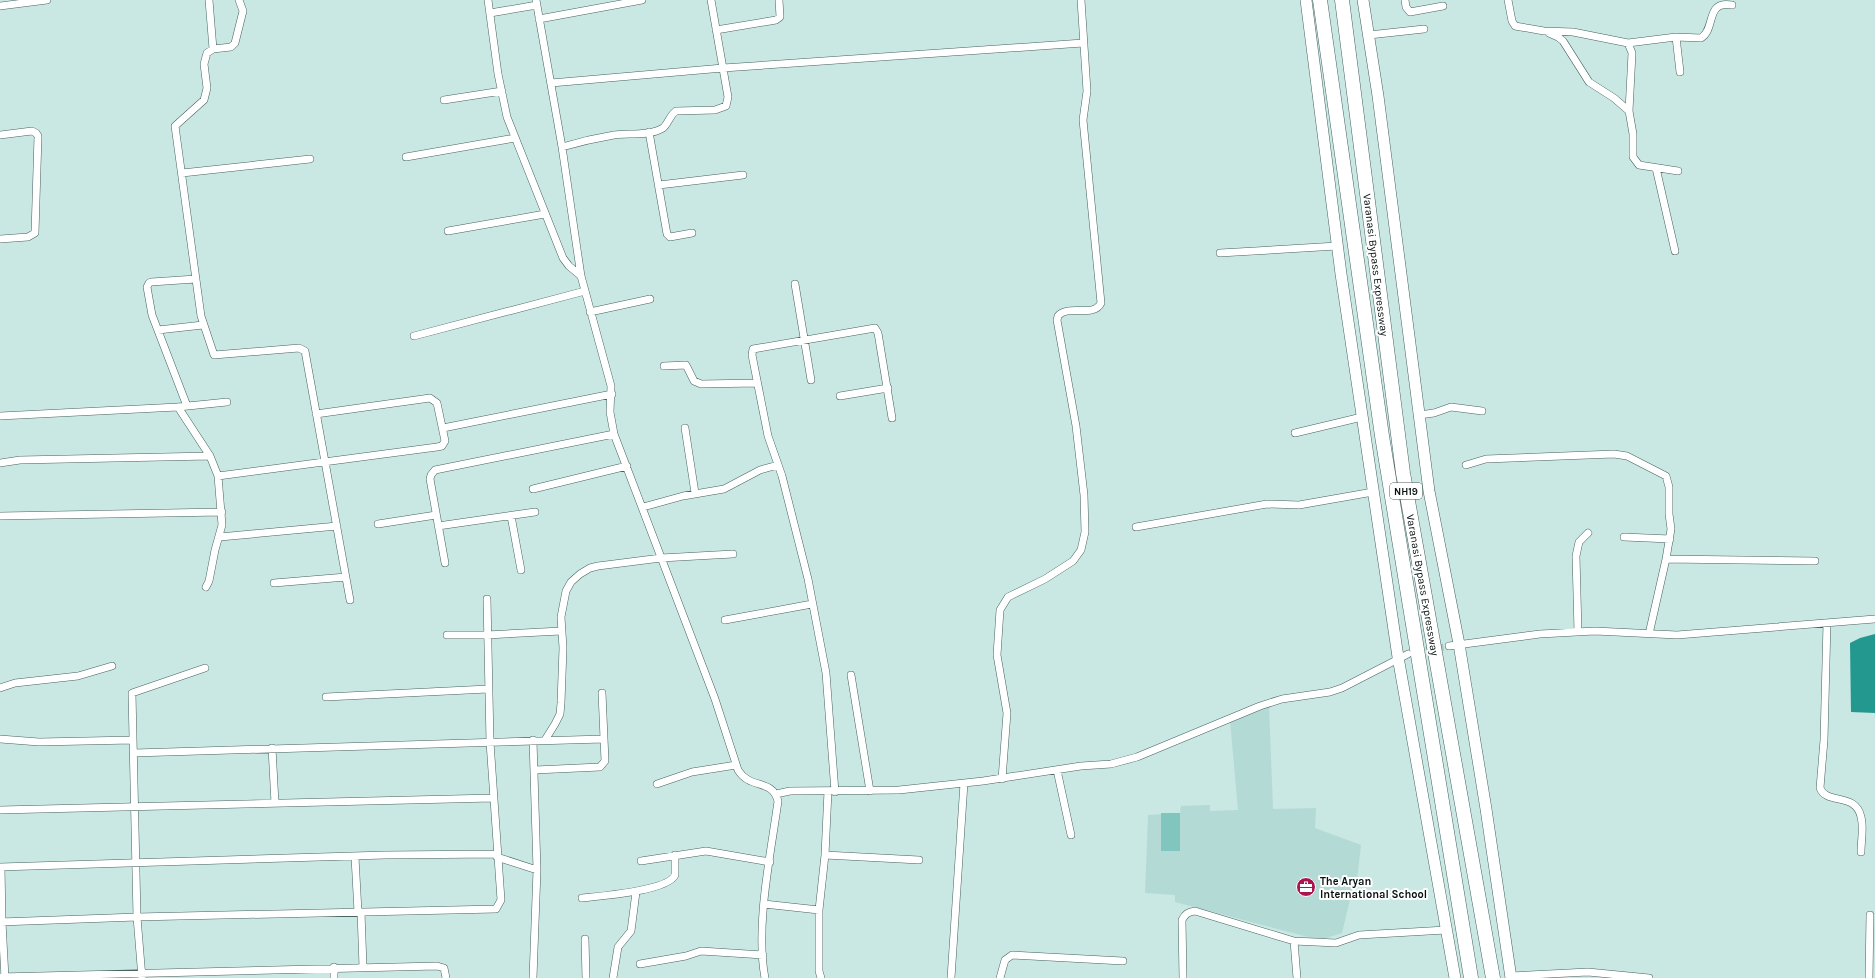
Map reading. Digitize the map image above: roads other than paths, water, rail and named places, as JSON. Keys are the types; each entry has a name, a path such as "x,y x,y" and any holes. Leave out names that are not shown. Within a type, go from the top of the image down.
{"highway":[{"name":"Varanasi Bypass Expressway","path":"1320,0 1382,436 1471,978"},
{"name":"Varanasi Bypass Expressway","path":"1342,0 1403,473 1493,978"}],"street":[{"path":"0,6 47,0"},
{"path":"209,0 213,49"},
{"path":"239,0 242,11 235,43 231,47 213,49 207,53 205,59 207,88 204,100 175,126 203,325 214,355 302,349 306,354 350,600"},
{"path":"488,0 507,117 563,258 569,266 581,276"},
{"path":"539,19 642,0"},
{"path":"562,147 602,137 649,132 664,127 672,114 676,111 715,110 726,106 728,97 711,0"},
{"path":"716,30 779,19 779,0"},
{"path":"1002,779 1007,713 997,655 1000,610 1008,597 1045,579 1073,561 1081,550 1085,532 1084,494 1076,426 1058,320 1058,316 1062,312 1094,309 1101,303 1083,120 1087,91 1082,43 1080,0"},
{"path":"1306,0 1362,418 1403,655 1446,930 1455,978"},
{"path":"1363,0 1369,35 1429,491 1454,645 1485,801 1511,977 1588,972 1605,976 1649,978"},
{"path":"1405,0 1406,7 1410,12 1443,6"},
{"path":"1508,0 1512,21 1516,26 1544,31 1573,32 1628,43 1676,37 1697,39 1703,37 1716,8 1722,4 1732,5"},
{"path":"490,13 537,3 562,147 581,276 611,386 612,394 610,412 614,434 643,506 661,558 715,699 736,765 742,777 748,781 768,787 776,794 778,801 764,904 763,955 765,978"},
{"path":"1369,35 1424,29"},
{"path":"1544,31 1560,38 1589,82 1614,98 1629,111"},
{"path":"1676,37 1680,72"},
{"path":"551,82 723,68 1082,43"},
{"path":"1628,43 1632,53 1629,111 1633,134 1633,152 1635,161 1639,165 1678,171"},
{"path":"444,100 502,91"},
{"path":"0,135 32,131 38,136 35,233 28,237 0,239"},
{"path":"649,132 668,236 692,233"},
{"path":"406,157 515,138"},
{"path":"182,173 310,159"},
{"path":"1656,168 1664,209 1675,251"},
{"path":"659,185 743,175"},
{"path":"448,231 545,214"},
{"path":"1220,253 1338,246"},
{"path":"187,406 150,306 147,285 151,282 196,279"},
{"path":"796,284 811,380"},
{"path":"414,336 585,292"},
{"path":"590,312 650,299"},
{"path":"158,330 203,325"},
{"path":"821,978 819,971 819,910 831,792 826,673 794,520 768,436 752,355 753,349 875,328 878,333 892,418"},
{"path":"664,366 686,365 694,381 701,384 757,383"},
{"path":"840,396 888,388"},
{"path":"443,428 612,394"},
{"path":"218,476 437,447 442,446 445,441 437,403 430,398 316,414"},
{"path":"0,416 178,407 227,402"},
{"path":"178,407 210,456 218,476 222,525 209,581 206,587"},
{"path":"1419,415 1434,413 1451,407 1482,411"},
{"path":"1295,433 1362,418"},
{"path":"685,428 695,493"},
{"path":"445,563 430,479 430,475 435,470 614,434"},
{"path":"1466,465 1486,459 1614,454 1627,456 1666,476 1669,487 1670,539 1649,634"},
{"path":"0,463 20,460 210,456"},
{"path":"643,506 695,493 724,489 760,470 778,465"},
{"path":"533,489 627,466"},
{"path":"1136,527 1267,504 1299,505 1374,492"},
{"path":"0,516 222,512"},
{"path":"438,526 535,512"},
{"path":"378,524 436,515"},
{"path":"511,516 521,570"},
{"path":"220,537 336,526"},
{"path":"1578,632 1576,556 1579,542 1588,533"},
{"path":"1624,537 1670,539"},
{"path":"545,740 556,724 560,714 563,648 560,631 560,617 566,591 580,574 590,568 598,566 661,558 733,554"},
{"path":"1666,559 1815,561"},
{"path":"274,583 346,577"},
{"path":"1,922 137,917 496,909 500,900 492,798 488,689 487,599"},
{"path":"725,620 812,604"},
{"path":"1454,645 1540,634 1595,630 1677,635 1875,619"},
{"path":"1827,623 1824,740 1820,788 1824,795 1854,803 1858,808 1862,822 1861,852"},
{"path":"447,635 487,635 560,631"},
{"path":"776,794 790,791 870,791 964,783 1111,764 1136,758 1260,706 1282,699 1315,696 1342,688 1403,655"},
{"path":"0,688 15,683 78,676 112,666"},
{"path":"142,976 137,917 136,807 131,696 134,691 205,668"},
{"path":"851,675 870,791"},
{"path":"326,697 488,689"},
{"path":"535,770 600,767 606,762 602,693"},
{"path":"134,752 604,738"},
{"path":"0,739 39,742 133,740"},
{"path":"533,978 537,870 534,740"},
{"path":"272,748 275,804"},
{"path":"656,784 692,772 736,765"},
{"path":"1057,770 1071,835"},
{"path":"951,978 964,783"},
{"path":"0,810 492,798"},
{"path":"641,861 697,851 712,851 770,862"},
{"path":"582,898 636,892 673,879 675,875 675,855"},
{"path":"825,855 919,860"},
{"path":"446,978 444,968 441,966 334,967 142,976 4,977 0,867 355,856 497,856 537,870"},
{"path":"355,856 362,967"},
{"path":"613,978 618,947 631,931 636,892"},
{"path":"764,904 819,910"},
{"path":"1183,978 1182,920 1184,916 1194,911 1294,941 1336,944 1359,935 1446,930"},
{"path":"1868,978 1870,915"},
{"path":"585,939 586,978"},
{"path":"1294,941 1296,978"},
{"path":"640,964 686,956 701,951 763,955"},
{"path":"1000,978 1005,960 1012,955 1123,961"},
{"path":"334,967 334,978"}],"tunnel":[{"path":"1416,652 1449,646"}],"place":[{"name":"The Aryan International School","path":"1306,887"}]}
